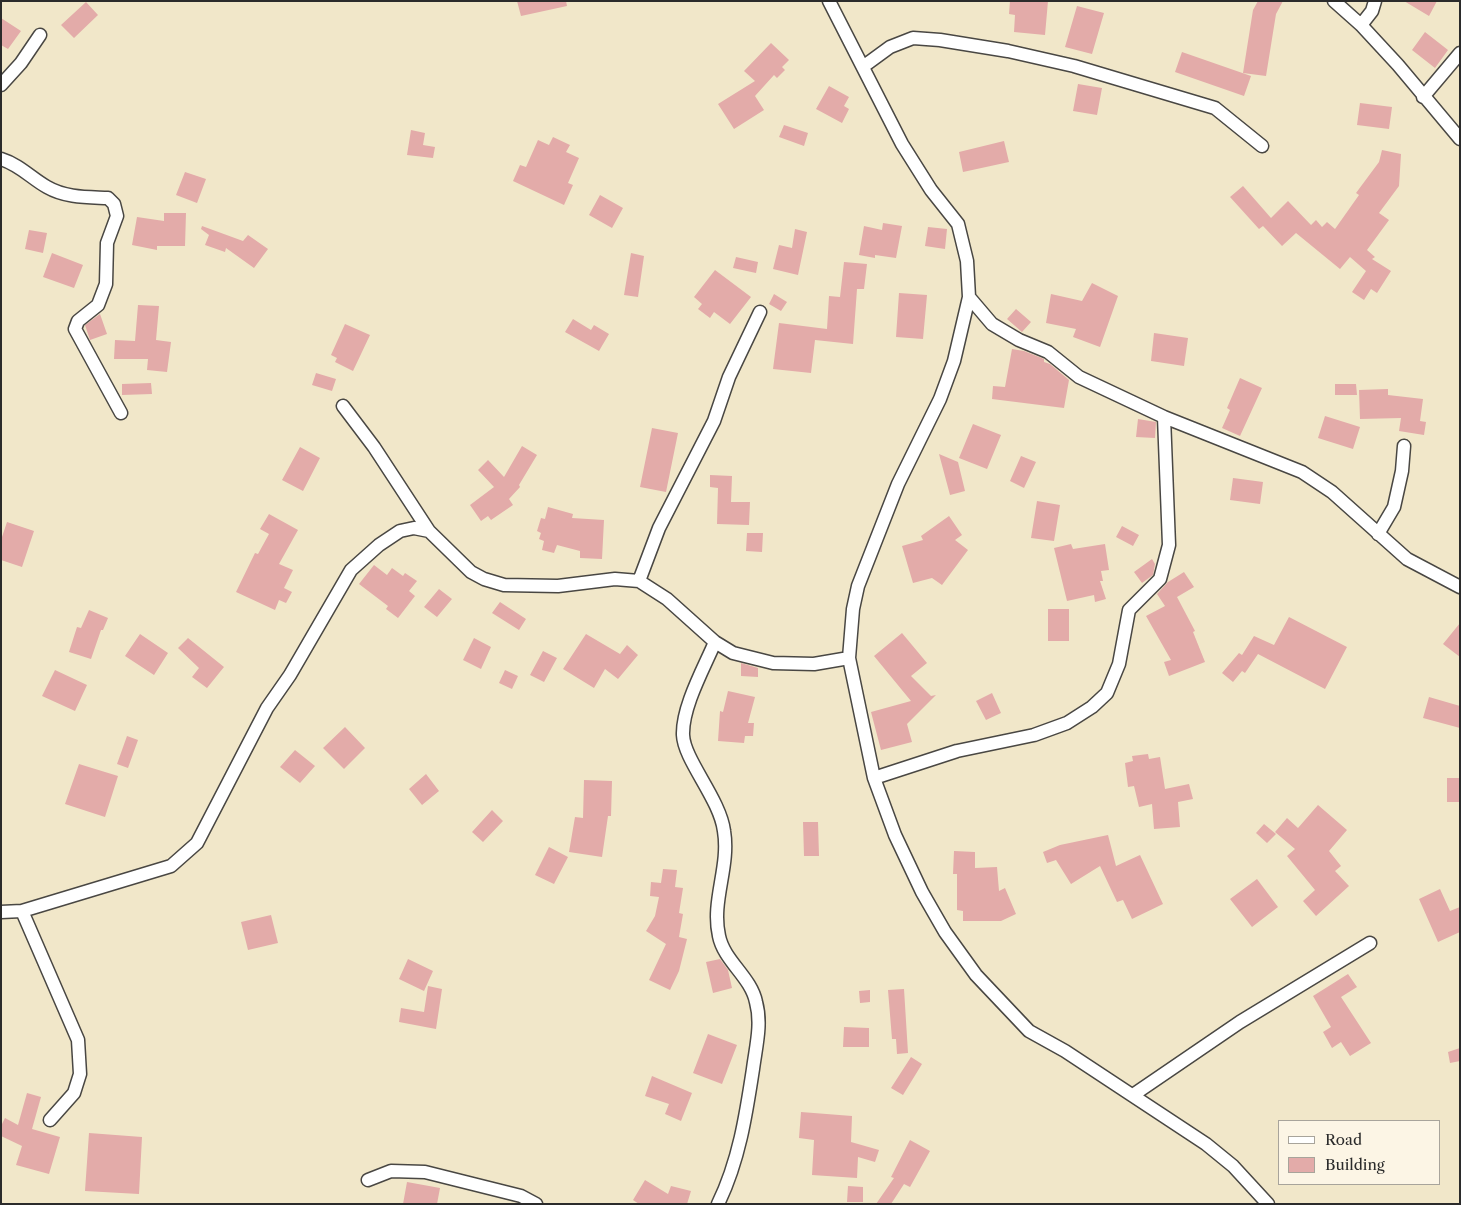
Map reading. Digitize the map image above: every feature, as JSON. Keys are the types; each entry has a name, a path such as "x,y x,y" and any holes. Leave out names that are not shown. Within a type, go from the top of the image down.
{"street":[{"path":"829,1 864,66 902,144 931,190 958,224 967,261 969,297 954,361 940,399 898,484 858,586 853,609 849,658 874,778 895,834 922,892 945,932 976,975 1029,1031 1133,1095 1233,1166 1268,1204"},
{"path":"1334,1 1361,25 1398,65 1460,140"},
{"path":"1361,25 1372,10 1375,1"},
{"path":"1,85 21,63 40,35"},
{"path":"864,66 890,47 913,38 940,40 1008,51 1074,66 1215,108 1262,146"},
{"path":"1423,97 1460,53"},
{"path":"1,159 22,168 48,188 69,195 108,198 114,204 117,216 107,243 106,284 98,305 78,321 75,329 120,412"},
{"path":"969,297 992,324 1019,340 1048,352 1079,377 1164,417 1302,472 1332,492 1407,559 1460,587"},
{"path":"639,581 659,528 714,421 729,377 760,312"},
{"path":"343,406 374,447 429,531 472,572 484,579 504,585 558,586 615,579 639,581 667,599 715,642 733,653 773,663 814,664 849,658"},
{"path":"874,778 957,751 1034,735 1067,723 1092,707 1107,693 1119,664 1129,610 1160,579 1169,545 1164,417"},
{"path":"1378,534 1394,507 1402,471 1404,446"},
{"path":"1,912 22,911 171,866 197,843 267,708 295,667 351,570 379,545 400,532 414,528 429,531"},
{"path":"715,642 685,717 682,736 690,756 717,806 724,831 726,856 716,910 719,938 756,1000 760,1024 741,1143 718,1204"},
{"path":"22,911 78,1040 80,1074 74,1093 50,1120"},
{"path":"1133,1095 1240,1022 1370,943"},
{"path":"368,1180 391,1171 425,1172 521,1196 536,1204"}],"building":[{"path":"517,1 566,1 567,6 521,16"},
{"path":"1010,1 1048,1 1045,35 1014,32 1015,15 1009,14"},
{"path":"1258,1 1283,1 1276,14 1266,76 1243,73 1253,10"},
{"path":"1404,1 1437,1 1429,16"},
{"path":"86,2 98,15 74,38 61,25"},
{"path":"1077,6 1104,13 1092,54 1065,47"},
{"path":"1,18 21,31 8,49 1,45"},
{"path":"1425,32 1448,50 1435,68 1412,50"},
{"path":"771,43 789,60 782,67 785,70 777,78 774,75 755,96 764,110 734,129 718,104 755,81 744,71"},
{"path":"1182,52 1251,76 1244,96 1175,72"},
{"path":"1078,84 1102,88 1097,115 1073,111"},
{"path":"829,86 849,97 844,106 849,109 842,123 816,109"},
{"path":"1360,103 1392,107 1389,129 1357,125"},
{"path":"784,125 808,133 804,146 779,137"},
{"path":"411,130 425,133 423,145 435,147 433,158 407,155"},
{"path":"553,137 570,145 566,152 579,158 568,183 573,185 564,205 513,181 520,165 526,167 538,140 549,145"},
{"path":"1004,141 1009,162 963,172 959,152"},
{"path":"1382,150 1401,154 1399,186 1379,213 1389,220 1367,250 1375,257 1372,259 1391,271 1377,293 1371,289 1364,300 1352,292 1366,271 1350,257 1340,269 1296,233 1282,246 1263,226 1259,229 1230,197 1243,186 1271,218 1288,201 1311,225 1316,220 1322,227 1327,222 1335,229 1359,195 1356,193 1379,162"},
{"path":"185,172 206,179 197,203 176,195"},
{"path":"600,195 623,208 612,228 589,215"},
{"path":"164,213 186,213 185,246 157,246 157,250 132,245 137,217 164,221"},
{"path":"883,223 902,226 896,258 875,255 875,258 859,255 864,226 882,230"},
{"path":"202,226 243,241 248,235 268,249 254,268 226,248 225,252 205,245 209,235 201,229"},
{"path":"928,227 947,229 945,249 925,246"},
{"path":"795,229 807,232 798,275 773,269 779,245 792,248"},
{"path":"29,230 47,233 43,253 25,249"},
{"path":"52,253 83,265 74,288 43,277"},
{"path":"631,253 644,256 638,297 624,295"},
{"path":"736,257 758,262 756,273 733,268"},
{"path":"844,262 867,264 864,289 857,289 853,344 815,340 811,373 773,369 779,323 827,329 829,296 840,297"},
{"path":"715,270 751,297 730,324 714,312 710,318 698,309 702,304 694,297"},
{"path":"1092,283 1118,296 1100,347 1073,337 1076,329 1046,323 1051,294 1082,301"},
{"path":"899,293 927,295 923,339 896,337"},
{"path":"774,294 787,302 781,311 769,304"},
{"path":"138,305 159,306 156,340 171,342 167,372 147,370 148,359 114,359 115,340 135,341"},
{"path":"1016,309 1031,322 1022,332 1007,319"},
{"path":"100,314 107,334 90,340 85,325"},
{"path":"573,319 591,330 594,325 609,334 599,351 565,332"},
{"path":"345,324 370,335 353,371 335,362 337,358 331,355"},
{"path":"1154,333 1188,338 1184,366 1151,361"},
{"path":"1012,349 1024,351 1044,359 1044,362 1050,364 1069,380 1064,408 992,399 993,386 1005,387"},
{"path":"316,373 336,379 332,391 312,385"},
{"path":"1240,378 1262,388 1240,436 1222,428 1230,410 1227,408"},
{"path":"151,383 152,394 122,395 122,384"},
{"path":"1335,384 1356,384 1357,395 1335,395"},
{"path":"1388,389 1388,395 1423,399 1420,421 1426,422 1424,435 1399,431 1401,418 1360,419 1359,390"},
{"path":"1325,416 1360,427 1353,449 1318,438"},
{"path":"1138,419 1156,422 1155,438 1136,437"},
{"path":"973,424 1001,435 987,469 959,458"},
{"path":"652,428 678,433 666,492 640,487"},
{"path":"522,446 537,455 519,485 520,487 509,499 513,505 491,520 488,516 481,521 470,505 494,487 478,470 488,460 504,477"},
{"path":"300,447 320,458 303,491 282,480"},
{"path":"939,454 958,462 965,491 950,495"},
{"path":"1021,456 1036,462 1024,488 1010,481"},
{"path":"710,475 732,476 731,502 750,502 749,525 717,524 718,488 710,487"},
{"path":"1233,478 1263,482 1260,504 1230,500"},
{"path":"1037,501 1060,505 1054,541 1031,538"},
{"path":"548,507 573,514 572,518 604,520 602,559 580,558 580,551 557,545 554,553 542,550 544,541 539,539 541,533 537,531 541,518 545,519"},
{"path":"269,514 298,530 279,564 293,570 284,588 292,592 286,603 279,600 275,610 236,592 255,553 258,554 269,534 260,529"},
{"path":"949,516 962,535 955,540 968,550 942,585 932,578 913,583 902,546 923,540 921,536"},
{"path":"7,522 34,531 22,567 1,560 1,540"},
{"path":"1122,526 1139,535 1133,546 1116,537"},
{"path":"747,533 763,533 762,552 746,551"},
{"path":"1071,544 1073,549 1105,544 1109,570 1101,571 1103,581 1100,581 1106,599 1095,602 1094,595 1067,601 1054,548"},
{"path":"1152,559 1155,564 1153,575 1142,583 1134,572"},
{"path":"374,565 387,575 392,568 403,576 405,573 417,581 409,591 415,596 398,618 386,609 388,606 359,584"},
{"path":"1184,572 1194,587 1177,597 1195,631 1193,632 1205,662 1169,676 1164,662 1171,660 1146,616 1165,606 1157,594 1168,582"},
{"path":"439,589 452,599 437,617 424,607"},
{"path":"500,602 526,619 519,630 492,613"},
{"path":"1048,609 1069,609 1069,641 1048,641"},
{"path":"89,610 108,618 103,630 101,630 91,659 69,652 77,627 81,628"},
{"path":"1289,617 1347,647 1325,689 1258,654 1245,673 1242,671 1233,682 1222,673 1239,653 1242,655 1254,636 1274,645"},
{"path":"1460,623 1460,657 1443,644"},
{"path":"902,633 927,663 911,676 931,696 936,695 907,724 912,742 881,750 871,712 911,701 874,656"},
{"path":"140,634 168,653 154,675 125,656"},
{"path":"586,634 620,654 627,645 638,655 618,679 605,669 594,688 563,669"},
{"path":"188,638 224,667 207,688 192,677 199,668 178,648"},
{"path":"474,638 491,647 481,669 463,660"},
{"path":"543,651 557,658 544,682 530,675"},
{"path":"741,663 758,668 758,677 741,676"},
{"path":"55,670 87,685 75,711 42,696"},
{"path":"505,670 518,676 512,689 499,683"},
{"path":"728,691 755,697 748,723 754,723 753,736 745,736 744,743 718,741 720,711 723,712"},
{"path":"992,693 1001,713 986,720 976,701"},
{"path":"1429,697 1460,706 1460,728 1423,718"},
{"path":"345,727 365,748 344,769 323,748"},
{"path":"127,736 138,740 128,768 117,764"},
{"path":"295,750 315,766 300,783 280,767"},
{"path":"1148,754 1149,759 1160,757 1165,789 1189,784 1193,799 1178,802 1180,827 1154,829 1152,804 1139,807 1134,786 1128,787 1125,763 1133,761 1132,756"},
{"path":"79,764 118,776 105,817 65,804"},
{"path":"426,774 439,791 422,805 409,789"},
{"path":"1447,778 1460,778 1460,802 1447,802"},
{"path":"584,780 612,781 611,816 608,816 602,857 569,852 575,817 583,818"},
{"path":"1318,805 1347,830 1329,851 1341,866 1335,871 1349,886 1316,916 1303,901 1315,890 1287,856 1295,849 1275,832 1287,818 1298,828"},
{"path":"492,810 503,821 483,842 472,832"},
{"path":"803,822 818,822 819,856 804,856"},
{"path":"1264,824 1276,834 1267,843 1256,833"},
{"path":"1108,835 1116,866 1140,855 1163,904 1132,919 1123,900 1117,902 1100,866 1071,884 1056,860 1047,863 1043,852 1060,845"},
{"path":"549,847 568,857 554,884 535,875"},
{"path":"954,851 975,852 975,868 997,867 999,891 1005,888 1016,914 1001,921 963,921 963,911 957,910 957,874 953,874"},
{"path":"663,869 677,870 675,887 683,888 679,913 683,914 679,937 687,939 679,971 670,990 649,980 666,944 646,931 655,916 659,897 650,896 651,882 661,883"},
{"path":"1257,879 1278,907 1252,927 1230,899"},
{"path":"1440,889 1450,911 1460,907 1460,932 1438,942 1419,899"},
{"path":"271,915 278,943 248,950 241,922"},
{"path":"408,959 433,971 424,991 399,979"},
{"path":"720,959 728,970 732,988 713,993 706,962"},
{"path":"1348,974 1357,987 1341,997 1371,1043 1350,1056 1341,1042 1332,1048 1323,1032 1331,1027 1313,996"},
{"path":"428,986 442,989 436,1029 399,1022 401,1008 424,1012"},
{"path":"904,989 908,1053 897,1054 896,1039 892,1039 888,990"},
{"path":"870,990 870,1002 860,1003 859,991"},
{"path":"844,1027 869,1028 869,1047 843,1047"},
{"path":"708,1034 737,1045 722,1084 693,1073"},
{"path":"1460,1048 1460,1061 1450,1063 1448,1052"},
{"path":"911,1057 922,1064 903,1095 891,1088"},
{"path":"652,1076 692,1093 681,1121 665,1114 669,1104 645,1096"},
{"path":"27,1093 41,1097 32,1129 60,1137 49,1174 16,1165 22,1146 1,1136 1,1126 5,1118 18,1125"},
{"path":"801,1112 852,1116 851,1142 879,1150 875,1162 858,1157 857,1178 812,1175 814,1140 799,1138"},
{"path":"89,1133 142,1137 139,1194 85,1191"},
{"path":"910,1140 930,1151 910,1187 904,1184 891,1204 876,1204 894,1178 891,1177"},
{"path":"645,1180 668,1194 671,1186 691,1191 687,1204 639,1204 633,1200"},
{"path":"407,1182 440,1188 437,1204 403,1204"},
{"path":"848,1186 863,1187 863,1202 847,1202"}]}
